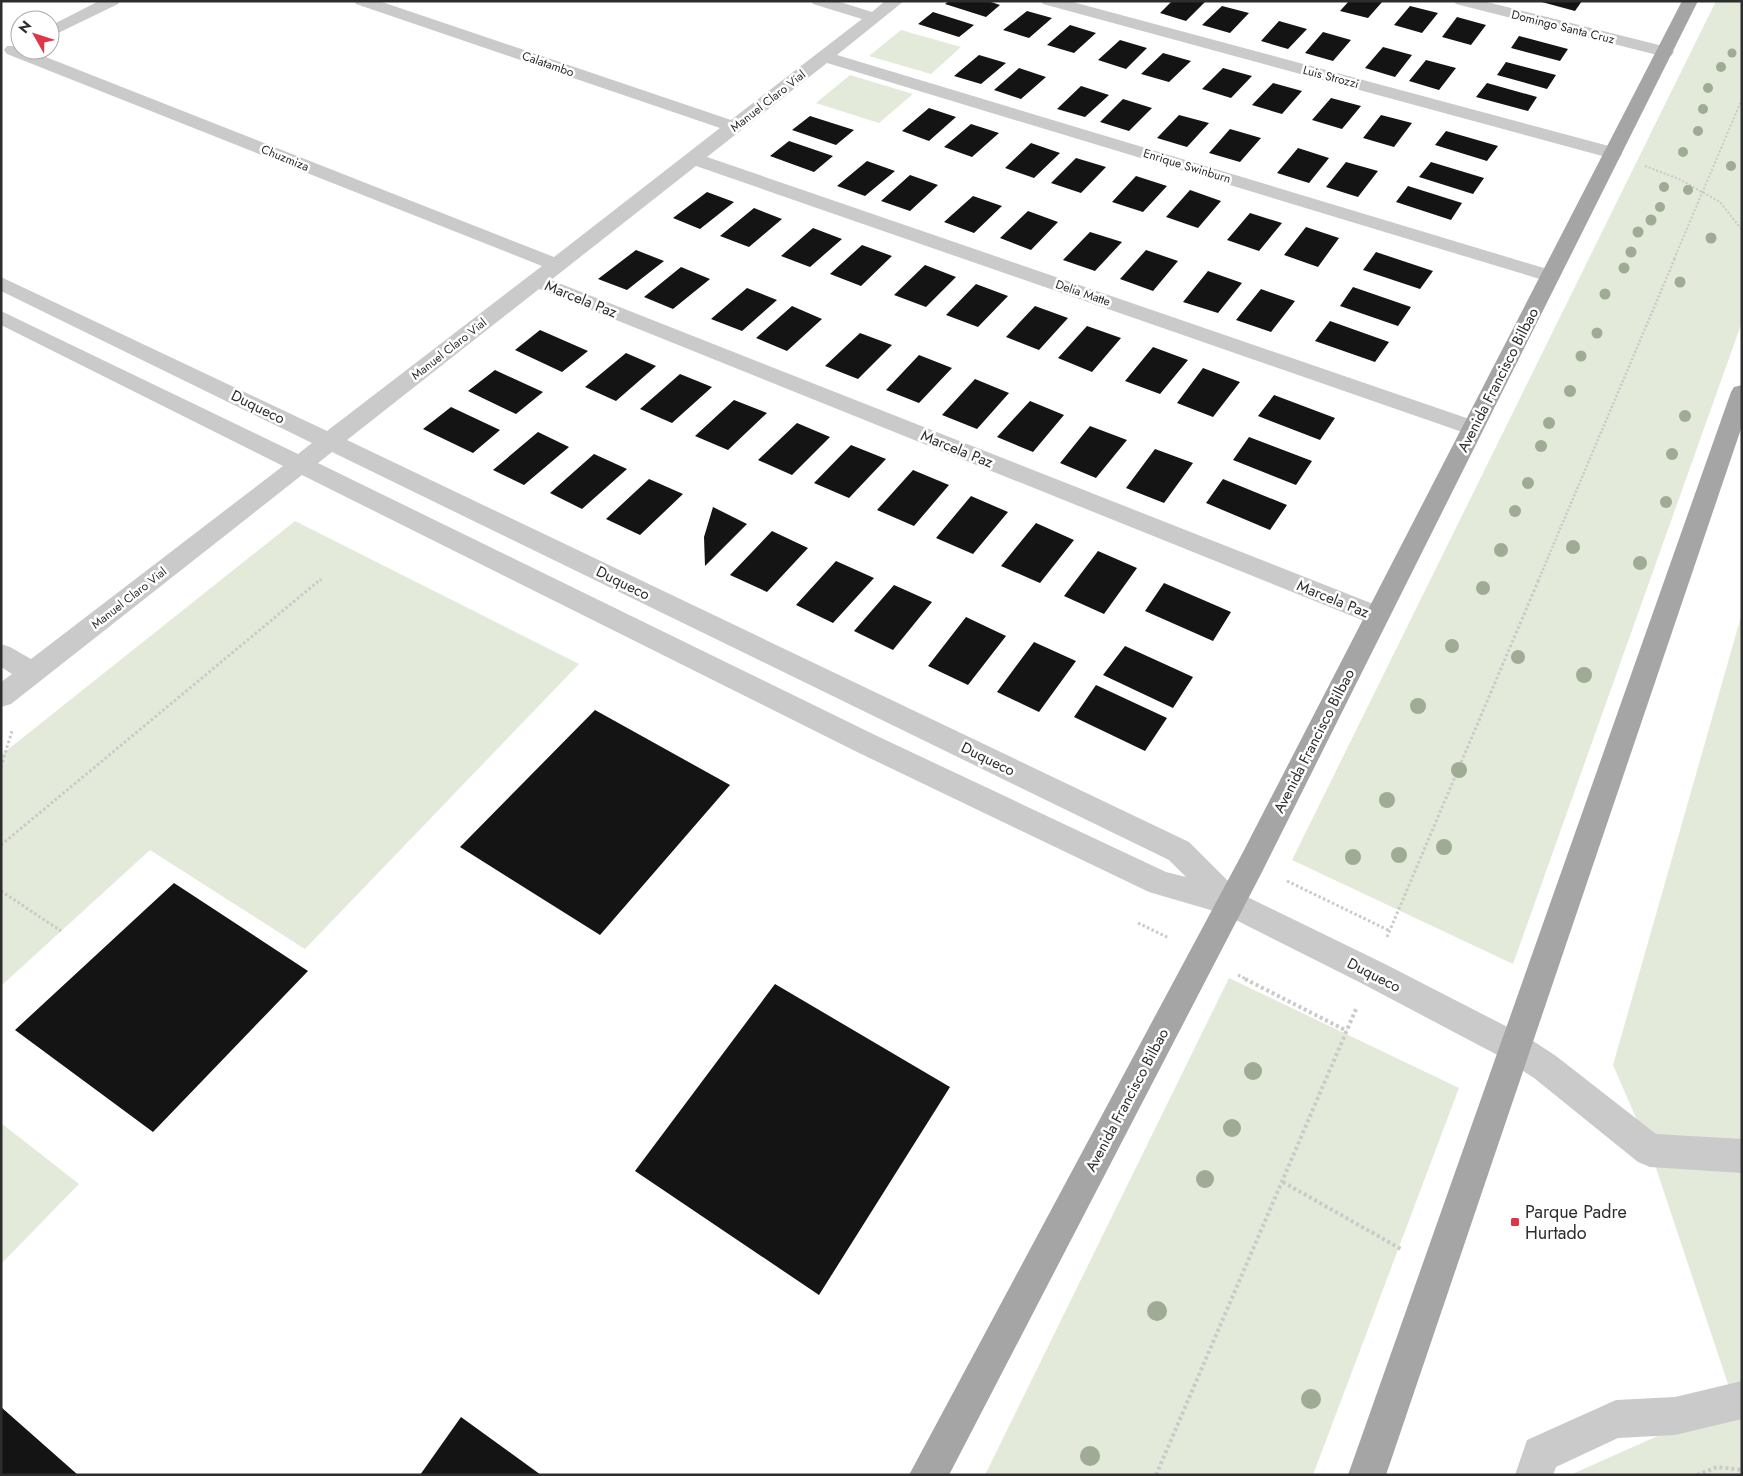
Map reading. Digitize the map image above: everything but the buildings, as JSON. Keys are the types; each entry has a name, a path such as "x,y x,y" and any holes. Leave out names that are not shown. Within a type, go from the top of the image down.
{"main road":[{"name":"Avenida Francisco Bilbao","path":"928,1475 1252,863 1690,1"},
{"path":"1367,1475 1742,392"}],"street":[{"path":"60,27 112,1"},
{"name":"Calatambo","path":"362,1 734,127"},
{"path":"820,1 884,6"},
{"name":"Luis Strozzi","path":"1049,1 1613,153"},
{"name":"Domingo Santa Cruz","path":"1462,1 1664,52"},
{"name":"Manuel Claro Vial","path":"1,697 824,57 884,6"},
{"name":"Enrique Swinburn","path":"824,57 1550,276"},
{"name":"Chuzmiza","path":"35,60 557,265"},
{"name":"Delia Matte","path":"694,158 1473,428"},
{"name":"Marcela Paz","path":"536,281 1377,616"},
{"name":"Duqueco","path":"1,283 1179,851 1231,903"},
{"name":"Duqueco","path":"1,317 866,742 1130,869 1160,883 1231,903 1372,973 1516,1048 1545,1067 1650,1150 1742,1156"},
{"path":"1,654 32,673"},
{"path":"1534,1475 1541,1454 1616,1419 1675,1416 1742,1400"}],"path":[{"path":"1156,1475 1390,931 1742,99"},
{"path":"1613,153 1680,179 1720,202 1742,230"},
{"path":"1,845 323,578"},
{"path":"1252,863 1390,931"},
{"path":"1,891 62,931"},
{"path":"1138,922 1347,1031"},
{"path":"1283,1182 1439,1271"},
{"path":"1697,1475 1717,1467 1742,1470"}],"green space":[{"path":"1716,1 1742,1 1742,322 1513,964 1292,860"},
{"path":"901,30 961,47 931,74 869,56"},
{"path":"850,75 913,94 879,123 816,103"},
{"path":"295,521 579,664 305,949 150,850 1,986 1,755"},
{"path":"1742,613 1742,1475 1570,1475 1734,1402 1650,1150 1613,1065"},
{"path":"1229,978 1459,1088 1313,1475 985,1475"},
{"path":"1,1123 79,1184 1,1264"}],"place":[{"name":"Parque Padre Hurtado","path":"1515,1222"}]}
